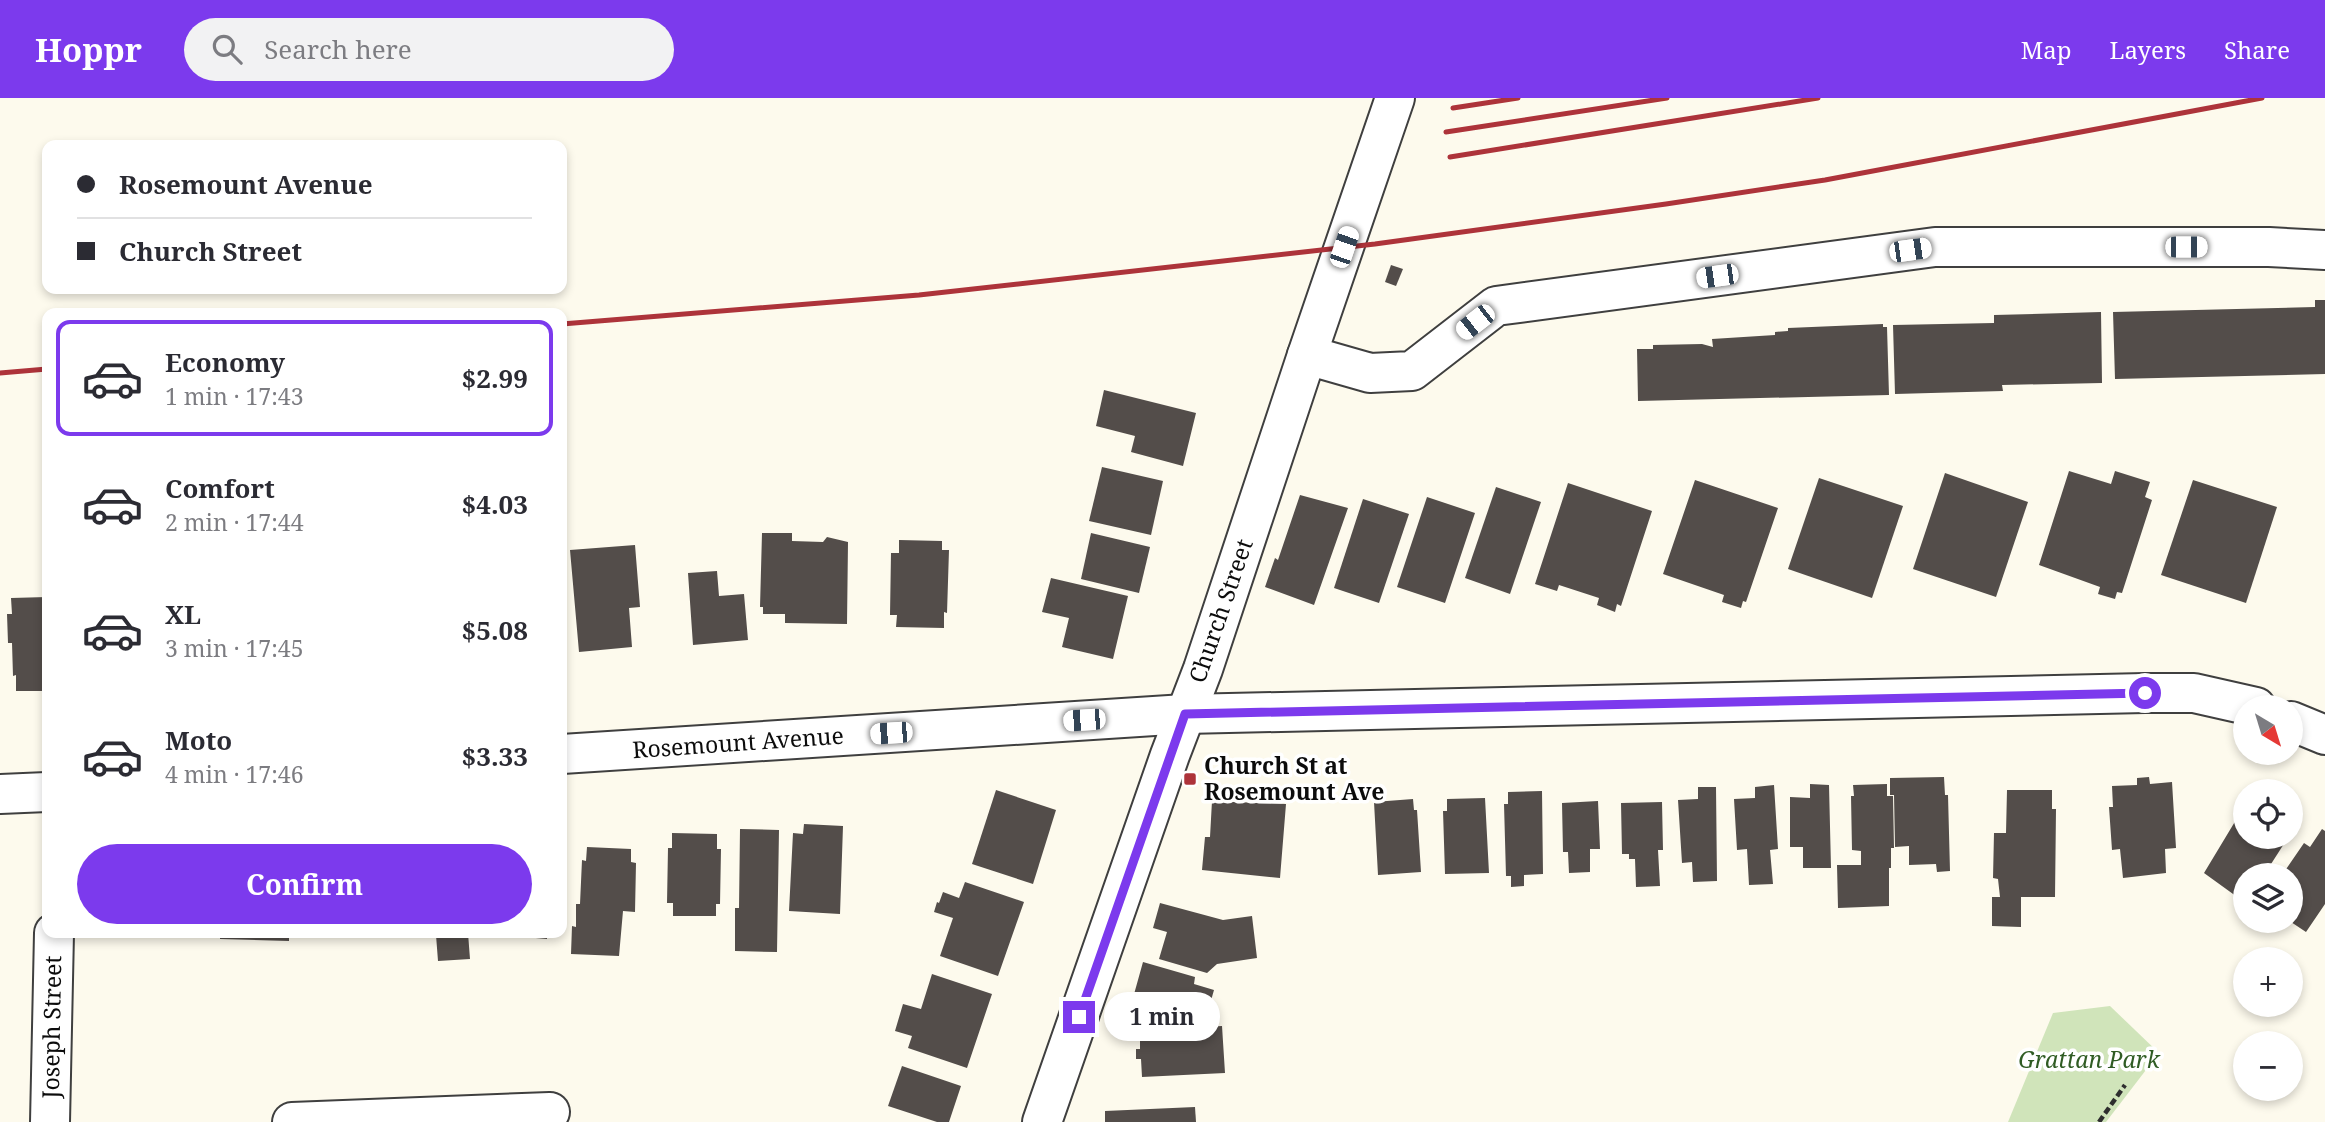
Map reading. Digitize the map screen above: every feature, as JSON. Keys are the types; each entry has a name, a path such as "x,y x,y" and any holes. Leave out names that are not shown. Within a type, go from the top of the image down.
{"street":[{"name":"Church Street","path":"1042,1122 1203,669 1395,98"},
{"path":"1307,355 1370,373 1412,371 1496,306 1935,247 2269,247 2325,250"},
{"name":"Rosemount Avenue","path":"567,754 1185,714 2145,693 2194,693 2233,702"},
{"path":"2303,726 2325,735"},
{"path":"0,794 42,792"},
{"name":"Joseph Street","path":"50,1122 54,938"},
{"path":"292,1122 550,1112"}],"path":[{"path":"2099,1122 2125,1086"}],"green space":[{"name":"Grattan Park","path":"2110,1006 2159,1053 2106,1122 2008,1122 2053,1013"}],"building":[{"path":"1391,265 1403,269 1396,286 1385,282"},
{"path":"2315,300 2325,300 2325,374 2115,379 2113,312 2315,307"},
{"path":"2101,312 2102,383 2002,385 2003,391 1895,394 1893,325 1994,323 1994,315"},
{"path":"1883,324 1883,327 1887,327 1889,395 1638,401 1637,349 1653,349 1653,345 1702,344 1713,347 1712,339 1775,335 1775,332 1788,331 1788,328"},
{"path":"1104,390 1196,413 1183,466 1131,452 1135,436 1096,426"},
{"path":"1102,467 1163,481 1151,535 1089,521"},
{"path":"2069,471 2111,484 2115,471 2150,482 2145,497 2152,500 2122,593 2117,592 2115,599 2098,594 2100,587 2039,565"},
{"path":"1945,473 2028,502 1996,597 1913,569"},
{"path":"1819,478 1903,506 1872,598 1788,569"},
{"path":"1695,480 1778,508 1746,602 1743,601 1741,608 1722,602 1724,595 1663,574"},
{"path":"2193,480 2277,507 2246,603 2161,575"},
{"path":"1568,483 1652,511 1621,606 1617,604 1615,612 1597,605 1599,598 1559,585 1557,591 1535,584"},
{"path":"1496,487 1541,502 1510,594 1465,578"},
{"path":"1300,495 1348,508 1314,605 1265,587 1275,558 1278,560"},
{"path":"1427,497 1475,513 1445,603 1397,587"},
{"path":"1363,499 1409,514 1379,603 1334,588"},
{"path":"762,533 792,533 792,541 823,542 827,537 848,542 847,624 785,623 785,614 763,614 763,607 760,607"},
{"path":"1091,533 1150,547 1139,593 1081,579"},
{"path":"899,540 942,541 942,550 949,550 944,628 896,627 897,615 890,615 891,553 899,553"},
{"path":"635,545 640,607 629,608 632,647 579,652 570,550"},
{"path":"717,571 719,596 744,594 748,640 693,645 688,573"},
{"path":"1051,578 1128,596 1113,659 1062,647 1069,618 1042,612"},
{"path":"42,597 42,691 16,691 12,643 8,643 7,614 12,614 11,598"},
{"path":"1944,777 1945,795 1948,795 1950,871 1937,872 1936,864 1909,865 1909,846 1895,847 1894,795 1890,795 1890,778"},
{"path":"2149,777 2150,784 2172,782 2176,848 2165,849 2166,873 2123,878 2120,849 2112,850 2109,807 2113,807 2112,786 2137,785 2137,778"},
{"path":"1810,784 1829,785 1831,868 1803,868 1803,847 1790,847 1790,797 1810,798"},
{"path":"1887,784 1887,796 1893,796 1894,848 1891,848 1889,868 1889,906 1838,908 1837,865 1861,865 1861,851 1852,850 1853,785"},
{"path":"1774,785 1778,849 1770,850 1773,884 1749,885 1747,849 1737,850 1734,799 1755,798 1755,787"},
{"path":"1698,787 1716,787 1717,881 1693,882 1692,862 1682,863 1678,800 1698,799"},
{"path":"996,790 1056,810 1033,884 972,864"},
{"path":"2007,790 2052,790 2052,809 2056,809 2055,897 2021,897 2021,927 1992,926 1992,897 2000,897 1998,879 1993,878 1994,833 2006,833"},
{"path":"1542,791 1543,874 1524,875 1524,886 1511,887 1511,876 1506,876 1504,804 1508,804 1508,792"},
{"path":"1485,798 1489,873 1445,874 1443,811 1447,811 1447,799"},
{"path":"1413,799 1414,810 1417,810 1421,872 1378,875 1374,802"},
{"path":"1212,801 1286,804 1280,878 1202,870 1205,837 1210,837"},
{"path":"1598,801 1600,849 1590,849 1590,872 1569,873 1568,852 1563,852 1562,803"},
{"path":"1662,802 1663,850 1658,850 1660,886 1636,887 1635,859 1629,859 1629,854 1622,854 1621,803"},
{"path":"804,824 843,826 840,914 789,911 793,833 803,834"},
{"path":"2233,825 2233,849 2281,849 2272,863 2233,863 2233,894 2204,873"},
{"path":"740,829 779,830 777,952 735,951 735,908 739,908"},
{"path":"2322,829 2325,831 2325,904 2306,932 2303,930 2303,863 2290,863 2300,849 2303,849 2304,843 2310,847"},
{"path":"672,833 717,834 717,849 721,849 720,904 716,904 716,916 673,916 673,903 667,903 668,848 672,848"},
{"path":"587,847 631,849 631,862 636,863 635,912 623,911 619,956 571,954 572,926 576,927 582,860 586,861"},
{"path":"965,882 1024,902 998,976 940,956 953,918 934,912 937,902 939,903 943,892 959,898"},
{"path":"1160,903 1223,920 1252,916 1257,958 1217,964 1207,973 1159,959 1167,932 1153,928"},
{"path":"289,938 289,941 220,939"},
{"path":"436,938 468,938 470,959 438,961"},
{"path":"1143,962 1195,977 1194,984 1214,990 1206,1018 1191,1015 1188,1022 1131,1005"},
{"path":"932,974 992,994 967,1068 908,1048 912,1036 895,1031 903,1004 921,1009"},
{"path":"1222,1026 1225,1073 1142,1077 1141,1059 1136,1059 1136,1049 1140,1049 1140,1030"},
{"path":"902,1066 961,1086 949,1122 937,1122 888,1106"},
{"path":"1195,1107 1196,1122 1105,1122 1105,1111"}],"railway":[{"path":"1453,108 1518,98"},
{"path":"1446,132 1667,98"},
{"path":"1450,157 1818,98"},
{"path":"567,324 919,295 1375,244 1825,180 2262,98"},
{"path":"0,373 42,369"}],"place":[{"name":"Church St at Rosemount Ave","path":"1190,779"}],"route":[{"path":"1079,1017 1185,714 2145,693"}]}
